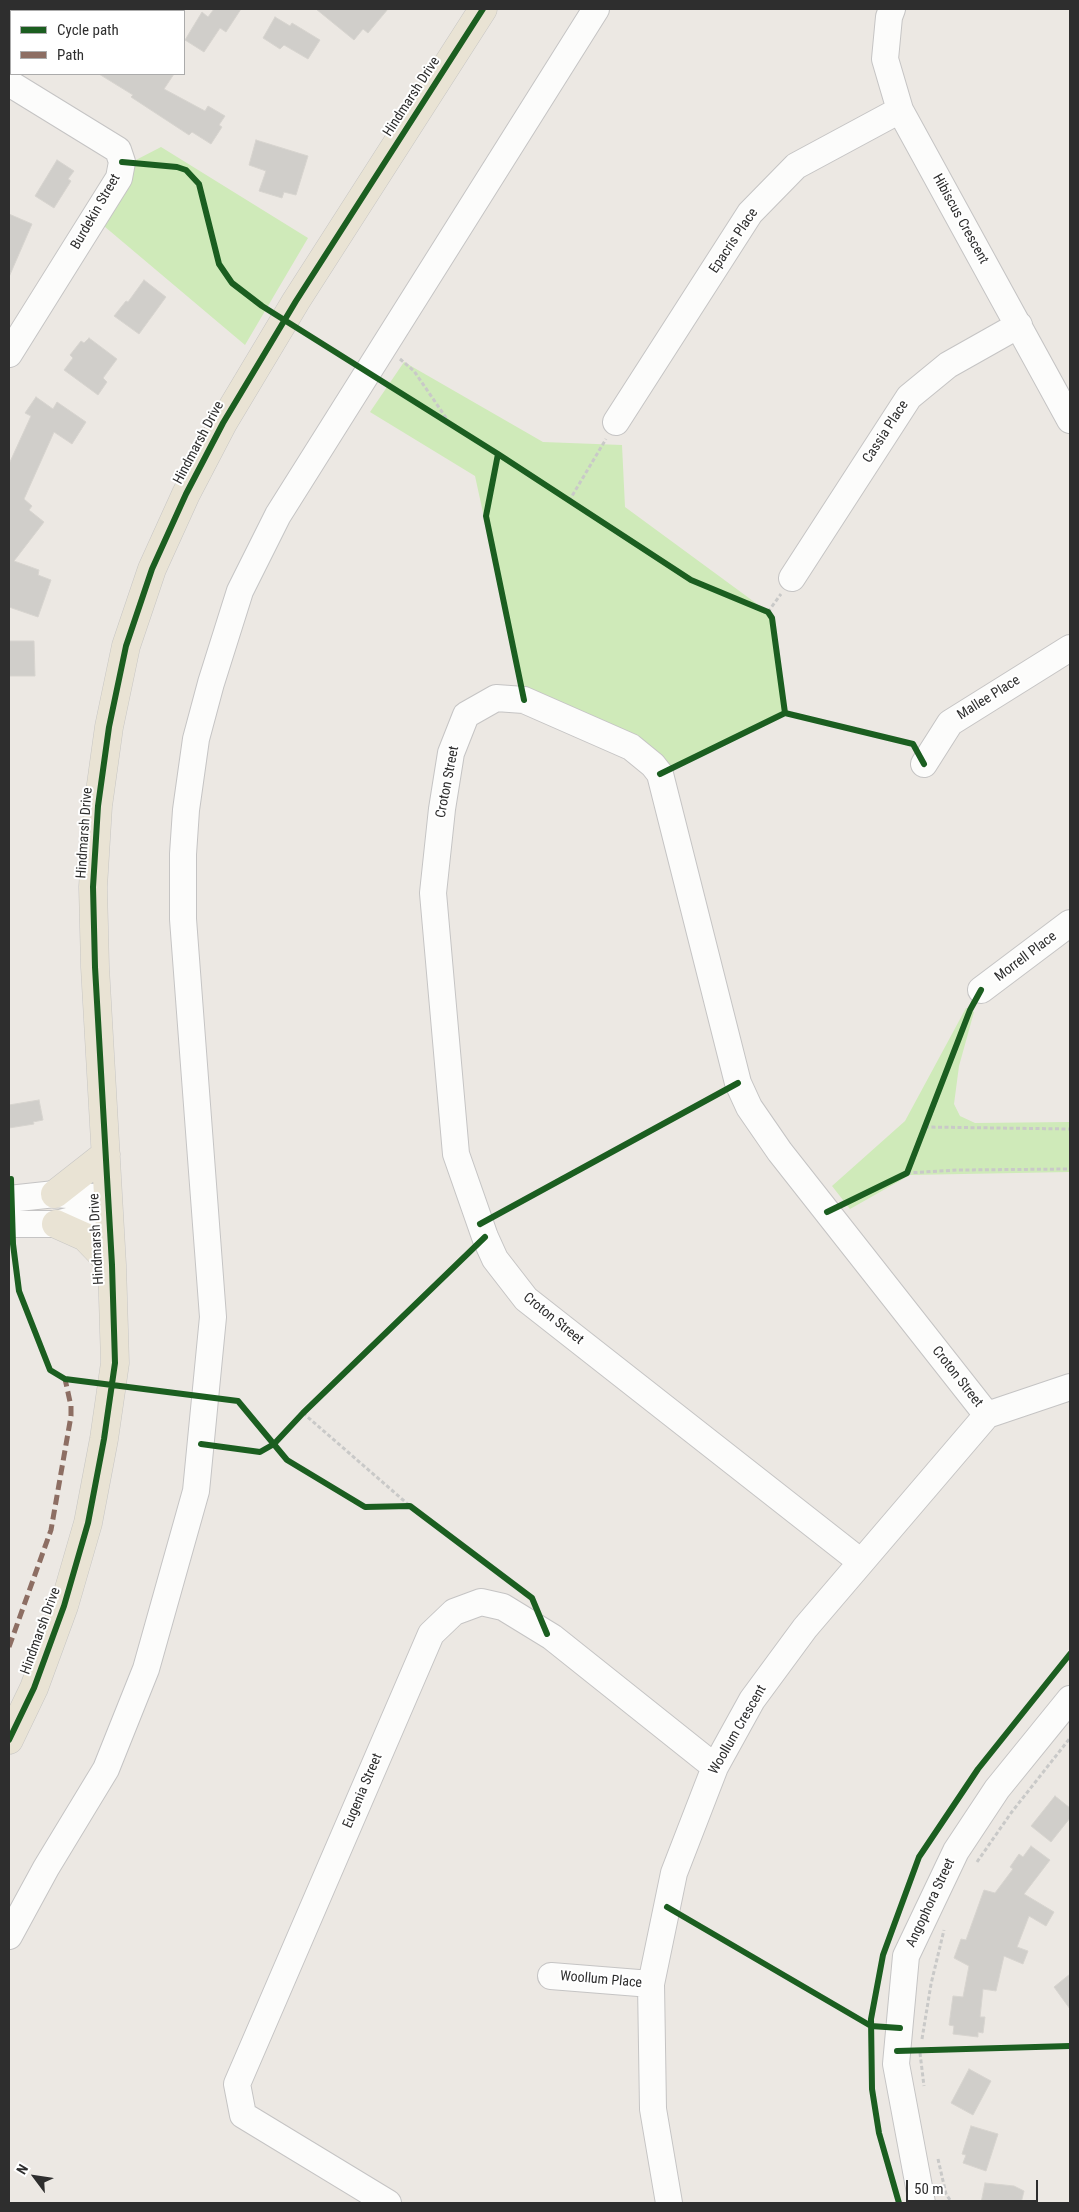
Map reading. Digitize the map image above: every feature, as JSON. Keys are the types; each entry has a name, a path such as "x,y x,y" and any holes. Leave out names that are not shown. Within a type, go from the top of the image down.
{"main road":[{"name":"Hindmarsh Drive","path":"9,1740 34,1688 64,1606 88,1523 115,1363 112,1265 95,967 94,888 98,806 109,728 126,646 152,569 223,424 296,302 483,9"},
{"path":"55,1194 106,1154"},
{"path":"56,1224 85,1237 112,1265"}],"street":[{"path":"9,1936 46,1868 106,1769 146,1669 196,1491 213,1317 183,919 183,854 186,810 196,739 240,591 278,515 354,391 387,352 596,9"},
{"name":"Hibiscus Crescent","path":"892,9 888,17 885,59 900,110 1070,420"},
{"name":"Burdekin Street","path":"9,83 118,150 122,162 118,178 9,354"},
{"name":"Epacris Place","path":"616,422 750,213 796,166 900,110"},
{"name":"Cassia Place","path":"792,578 909,397 948,365 1019,325"},
{"name":"Mallee Place","path":"924,764 950,723 1070,648"},
{"name":"Croton Street","path":"861,1562 526,1300 500,1266 485,1237 456,1154 433,893 442,808 451,753 466,715 496,698 524,700 631,747 653,764 660,774 738,1083 749,1107 780,1152 987,1415"},
{"name":"Morrell Place","path":"981,990 1070,923"},
{"path":"9,1199 55,1194 93,1197 109,1210"},
{"path":"9,1224 56,1224 109,1210"},
{"path":"987,1415 1070,1387"},
{"name":"Woollum Crescent","path":"669,2203 652,2109 650,1984 674,1873 715,1767 752,1700 805,1628 987,1415"},
{"name":"Eugenia Street","path":"388,2203 243,2115 237,2084 431,1634 454,1612 481,1602 503,1606 552,1637 715,1767"},
{"name":"Angophora Street","path":"922,2203 896,2064 909,2050 906,1956 956,1851 997,1789 1070,1699"},
{"name":"Woollum Place","path":"550,1976 650,1984"}],"path":[{"path":"387,352 414,371 451,425"},
{"path":"434,414 459,430"},
{"path":"569,501 616,422"},
{"path":"561,496 577,506"},
{"path":"760,608 768,612 772,618"},
{"path":"921,1136 928,1118"},
{"path":"925,1127 1070,1129"},
{"path":"904,1174 911,1164"},
{"path":"904,1174 958,1170 1070,1169"},
{"path":"297,1420 310,1407"},
{"path":"303,1413 418,1512"},
{"path":"401,1506 410,1506"},
{"path":"973,1868 1011,1813 1070,1738"},
{"path":"922,2040 931,1984 946,1922"},
{"path":"925,2090 909,2050 930,2049"},
{"path":"937,2156 946,2194 952,2203"}],"green space":[{"path":"161,147 308,238 245,345 98,221 132,162"},
{"path":"404,362 543,442 622,445 625,507 768,612 772,618 785,713 660,774 524,700 475,476 370,412"},
{"path":"966,1008 974,1012 959,1066 954,1104 960,1116 975,1123 1070,1122 1070,1172 910,1175 850,1209 832,1186 905,1121"}],"building":[{"path":"214,9 241,9 226,32 220,28 204,52 185,40 202,12 208,17"},
{"path":"316,9 388,9 368,33 363,29 354,40"},
{"path":"275,17 290,26 292,23 320,40 308,59 284,45 280,49 263,38"},
{"path":"101,75 173,75 164,89 205,111 208,106 225,116 219,125 222,127 211,144 192,132 189,135 131,97 133,95"},
{"path":"256,140 308,156 296,195 284,192 282,198 259,191 266,171 249,165"},
{"path":"57,160 74,171 68,179 71,181 54,208 35,196"},
{"path":"9,214 32,224 9,277"},
{"path":"144,280 166,297 139,334 114,316 126,301 128,302"},
{"path":"89,338 117,359 103,378 107,382 98,395 64,370 73,358 70,355 81,341 84,343"},
{"path":"36,397 53,409 57,402 86,422 72,444 54,432 24,499 32,506 29,510 44,522 14,561 39,570 38,575 51,580 38,617 9,607 9,464 31,416 25,413"},
{"path":"9,641 34,641 35,676 9,676"},
{"path":"39,1100 43,1120 33,1122 34,1124 9,1128 9,1105"},
{"path":"1055,1796 1070,1808 1070,1818 1051,1842 1031,1826"},
{"path":"1031,1846 1050,1860 1024,1894 1054,1912 1046,1926 1029,1916 1017,1947 1028,1951 1023,1964 1004,1956 996,1991 983,1989 980,2017 985,2017 983,2033 978,2032 978,2037 953,2034 954,2026 949,2025 953,1996 963,1997 969,1966 954,1958 961,1939 966,1940 984,1890 995,1893 1013,1869 1010,1867 1019,1854 1023,1857"},
{"path":"1070,1974 1070,2009 1054,1987"},
{"path":"969,2069 991,2081 973,2115 951,2103"},
{"path":"971,2126 998,2134 986,2171 963,2163 966,2155 962,2154"},
{"path":"985,2183 1014,2186 1024,2191 1021,2203 981,2203"}],"marked path":[{"path":"9,1647 51,1530 71,1416 71,1406 65,1379"}],"cycle path":[{"path":"9,1740 34,1688 64,1606 88,1523 104,1439 115,1363 112,1265 95,967 93,887 98,806 109,727 126,646 152,569 186,494 223,423 296,301 483,9"},
{"path":"122,162 177,167 186,170 199,184 219,264 232,283 262,306 498,454 486,516 524,700"},
{"path":"498,454 691,580 768,612 772,618 785,713 660,774"},
{"path":"785,713 913,744 924,764"},
{"path":"827,1212 907,1173 970,1010 981,990"},
{"path":"480,1224 738,1083"},
{"path":"11,1179 13,1244 19,1291 50,1370 65,1379 238,1401 287,1460 365,1507 410,1506 532,1598 547,1634"},
{"path":"201,1444 260,1452 274,1444 303,1413 485,1237"},
{"path":"899,2203 879,2133 872,2089 871,2019 883,1955 919,1857 978,1769 1070,1654"},
{"path":"667,1907 871,2026 900,2028"},
{"path":"897,2051 1070,2046"}]}
